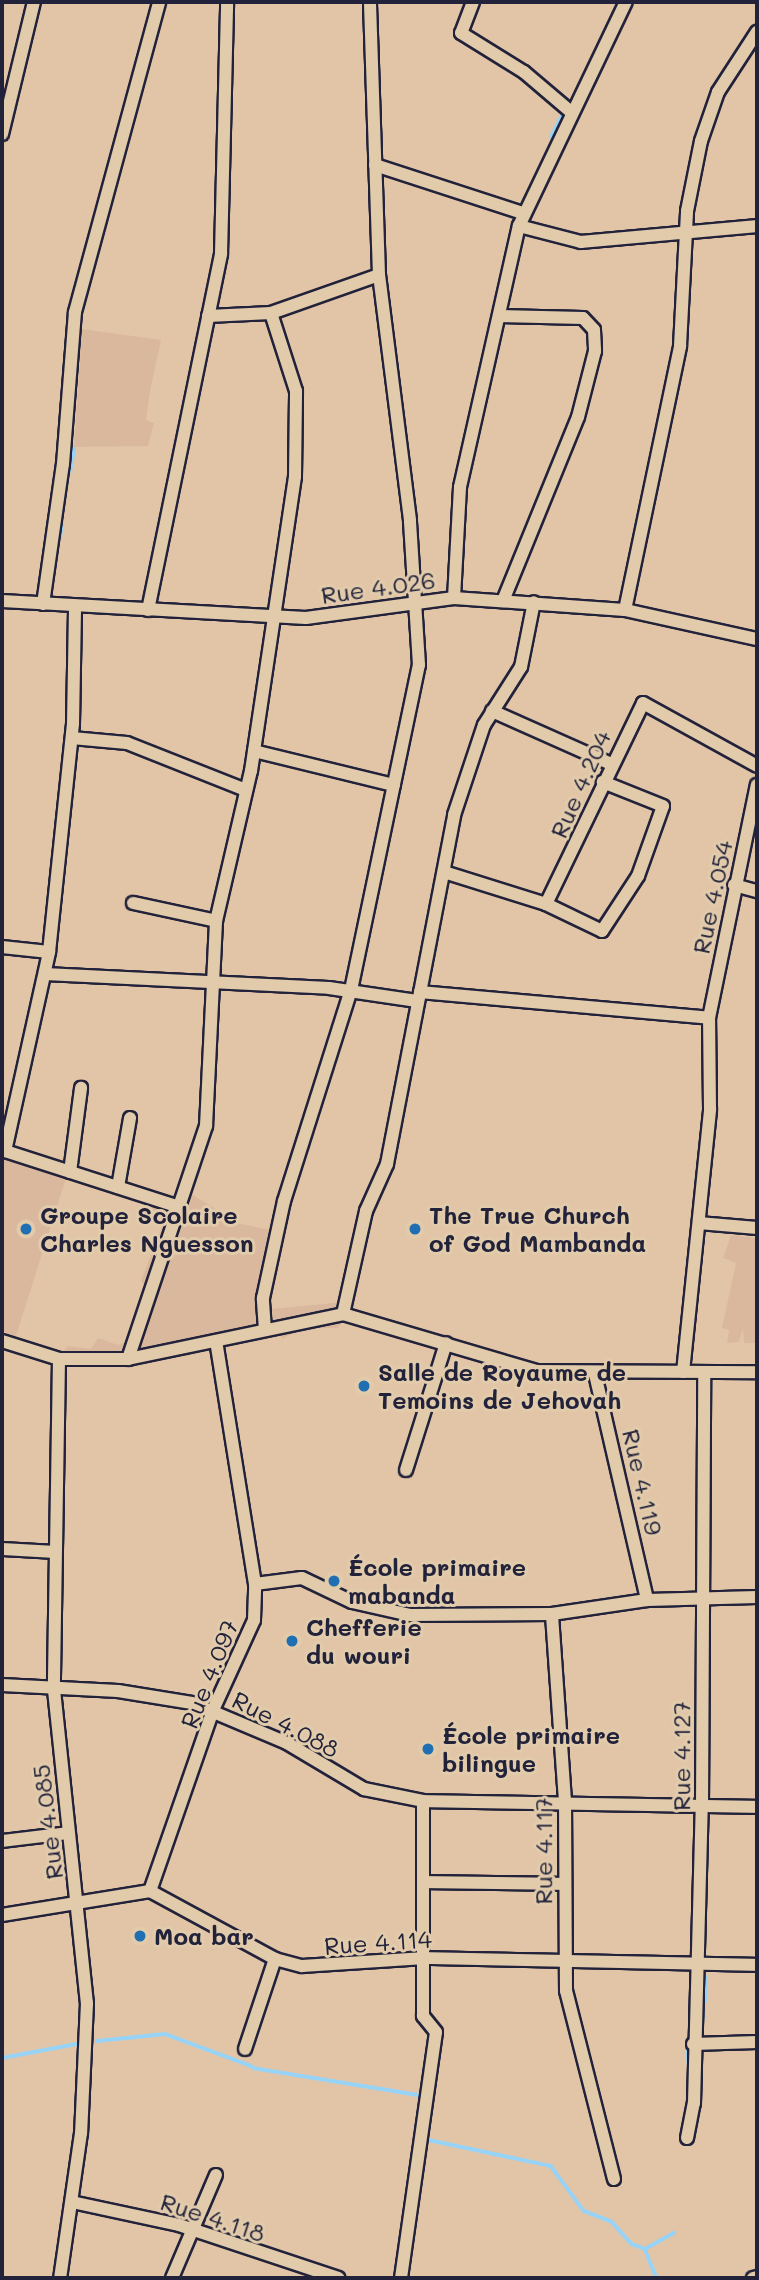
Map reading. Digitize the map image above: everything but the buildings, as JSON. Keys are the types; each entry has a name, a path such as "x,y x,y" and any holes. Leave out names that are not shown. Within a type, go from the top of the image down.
{"street":[{"path":"2,134 34,2"},
{"path":"43,604 63,464 75,312 159,2"},
{"path":"148,610 221,254 227,2"},
{"path":"265,1330 263,1298 284,1201 351,990 419,664 417,600 379,275 370,2"},
{"path":"473,2 461,33 524,72 571,112"},
{"path":"454,598 460,487 521,220 626,2"},
{"path":"625,610 680,346 687,233 709,111 757,32"},
{"path":"375,165 581,242 757,226"},
{"path":"208,316 271,313 379,275"},
{"path":"128,1359 144,1297 180,1207 206,1126 216,921 254,751 275,618 297,436 291,365 271,313"},
{"path":"499,316 583,318 594,330 595,351 578,417 503,601"},
{"name":"Rue 4.026","path":"2,601 275,618 364,612 417,600 454,598 534,602 625,610 757,639"},
{"path":"343,1314 366,1211 387,1164 454,815 492,710 521,667 534,602"},
{"path":"75,606 72,738 49,952 3,1151 180,1207"},
{"name":"Rue 4.204","path":"547,904 611,764 647,703 757,766"},
{"path":"492,710 611,764"},
{"path":"72,738 127,743 246,790"},
{"path":"254,751 394,785"},
{"path":"443,872 547,904 602,931 638,876 663,806 603,782"},
{"name":"Rue 4.054","path":"683,1372 710,1109 709,1018 734,885 757,785"},
{"path":"734,885 757,891"},
{"path":"133,903 216,921"},
{"path":"2,947 49,952"},
{"path":"45,974 351,990 709,1018"},
{"path":"70,1172 81,1088"},
{"path":"118,1187 130,1118"},
{"path":"699,1223 757,1228"},
{"path":"2,1342 59,1359 128,1359 343,1314 537,1371 595,1374 757,1372"},
{"name":"Rue 4.097","path":"150,1891 214,1710 251,1638 255,1584 216,1341"},
{"path":"406,1470 446,1343"},
{"name":"Rue 4.085","path":"59,1359 54,1690 68,1833 79,1906 86,2064 72,2202 60,2278"},
{"name":"Rue 4.127","path":"687,2138 702,1805 704,1373"},
{"name":"Rue 4.119","path":"595,1374 647,1600"},
{"path":"2,1549 54,1552"},
{"path":"255,1584 302,1578 352,1602 399,1614 552,1614 647,1600 702,1596 757,1597"},
{"name":"Rue 4.117","path":"552,1614 565,1801 565,1962 570,2017 614,2179"},
{"name":"Rue 4.088","path":"2,1685 54,1690 118,1691 214,1710 287,1743 364,1790 423,1801 565,1801 757,1807"},
{"path":"401,2278 417,2191 436,2032 423,2016 426,1882 423,1801"},
{"path":"2,1841 68,1833"},
{"path":"426,1882 565,1884"},
{"path":"2,1915 79,1906 150,1891"},
{"name":"Rue 4.114","path":"150,1891 275,1959 328,1968 425,1958 757,1965"},
{"path":"245,2049 275,1959"},
{"path":"693,2044 757,2042"},
{"path":"172,2278 216,2175"},
{"name":"Rue 4.118","path":"72,2202 191,2229 338,2278"}],"shaded area":[{"path":"82,329 161,340 146,420 154,423 148,446 74,447"},
{"name":"Groupe Scolaire Charles Nguesson","path":"2,1158 66,1178 16,1336 2,1331"},
{"path":"183,1189 221,1212 222,1220 270,1230 279,1238 271,1309 344,1302 347,1313 338,1328 304,1328 282,1339 280,1333 222,1341 238,1428 220,1422 209,1349 187,1356 58,1357 68,1346 91,1349 98,1338 118,1345 127,1341 145,1286 141,1281 166,1216 151,1209 157,1195 179,1201"},
{"path":"731,1235 757,1238 757,1343 744,1343 743,1328 739,1342 727,1343 729,1330 722,1328 736,1263 723,1258"}],"waterway":[{"path":"551,137 564,112"},
{"path":"70,472 74,449"},
{"path":"60,538 62,522"},
{"path":"705,2002 706,1978"},
{"path":"704,2008 704,2017"},
{"path":"97,2041 165,2034 251,2066"},
{"path":"2,2058 82,2043"},
{"path":"688,2045 689,2064"},
{"path":"701,2080 702,2055"},
{"path":"253,2068 424,2096"},
{"path":"424,2139 551,2166 584,2211 612,2222 632,2244 645,2249 657,2278"},
{"path":"645,2249 674,2233"},
{"path":"667,2278 682,2278"}],"place":[{"name":"Groupe Scolaire Charles Nguesson","path":"26,1229"},
{"name":"The True Church of God Mambanda","path":"415,1229"},
{"name":"Salle de Royaume de Temoins de Jehovah","path":"364,1386"},
{"name":"École primaire mabanda","path":"334,1581"},
{"name":"Chefferie du wouri","path":"292,1641"},
{"name":"École primaire bilingue","path":"428,1749"},
{"name":"Moa bar","path":"140,1936"}]}
